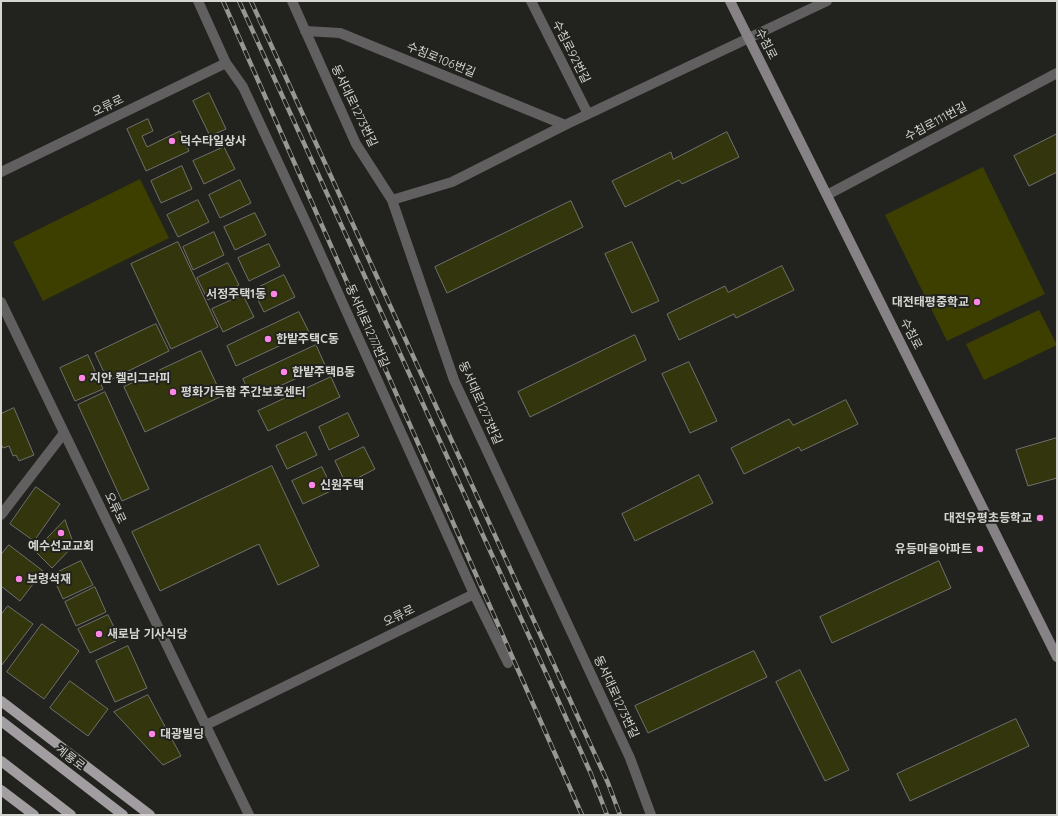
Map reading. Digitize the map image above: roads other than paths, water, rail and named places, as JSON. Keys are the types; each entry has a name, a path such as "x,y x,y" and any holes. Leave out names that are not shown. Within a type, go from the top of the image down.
{"main road":[{"name":"수침로","path":"730,1 1057,657"},
{"path":"1,701 150,815"},
{"name":"계룡로","path":"1,721 123,815"},
{"path":"1,761 71,815"},
{"path":"1,790 34,815"}],"street":[{"name":"동서대로1277번길","path":"198,1 226,64 243,87 311,233 474,594 508,664"},
{"name":"동서대로1273번길","path":"292,1 356,144 392,200 454,380 630,758 651,815"},
{"path":"392,200 452,182 565,125 749,39 826,1"},
{"name":"수침로92번길","path":"535,2 588,114"},
{"name":"수침로106번길","path":"305,31 340,33 565,125"},
{"name":"오류로","path":"1,172 226,64"},
{"name":"수침로111번길","path":"827,194 1057,73"},
{"name":"오류로","path":"1,302 249,815"},
{"path":"1,515 64,433"},
{"name":"오류로","path":"206,725 474,594"}],"railway":[{"path":"223,1 582,815"},
{"path":"239,1 550,682 591,774 607,815"},
{"path":"251,1 608,783 620,815"}],"place":[{"name":"덕수타일상사","path":"172,141"},
{"name":"서정주택1동","path":"274,294"},
{"name":"대전태평중학교","path":"977,302"},
{"name":"한밭주택C동","path":"268,339"},
{"name":"한밭주택B동","path":"284,372"},
{"name":"지안 켈리그라피","path":"82,378"},
{"name":"평화가득함 주간보호센터","path":"173,392"},
{"name":"신원주택","path":"312,485"},
{"name":"대전유평초등학교","path":"1040,518"},
{"name":"예수선교교회","path":"61,533"},
{"name":"유등마을아파트","path":"980,549"},
{"name":"보령석재","path":"19,579"},
{"name":"새로남 기사식당","path":"99,634"},
{"name":"대광빌딩","path":"152,734"}]}
